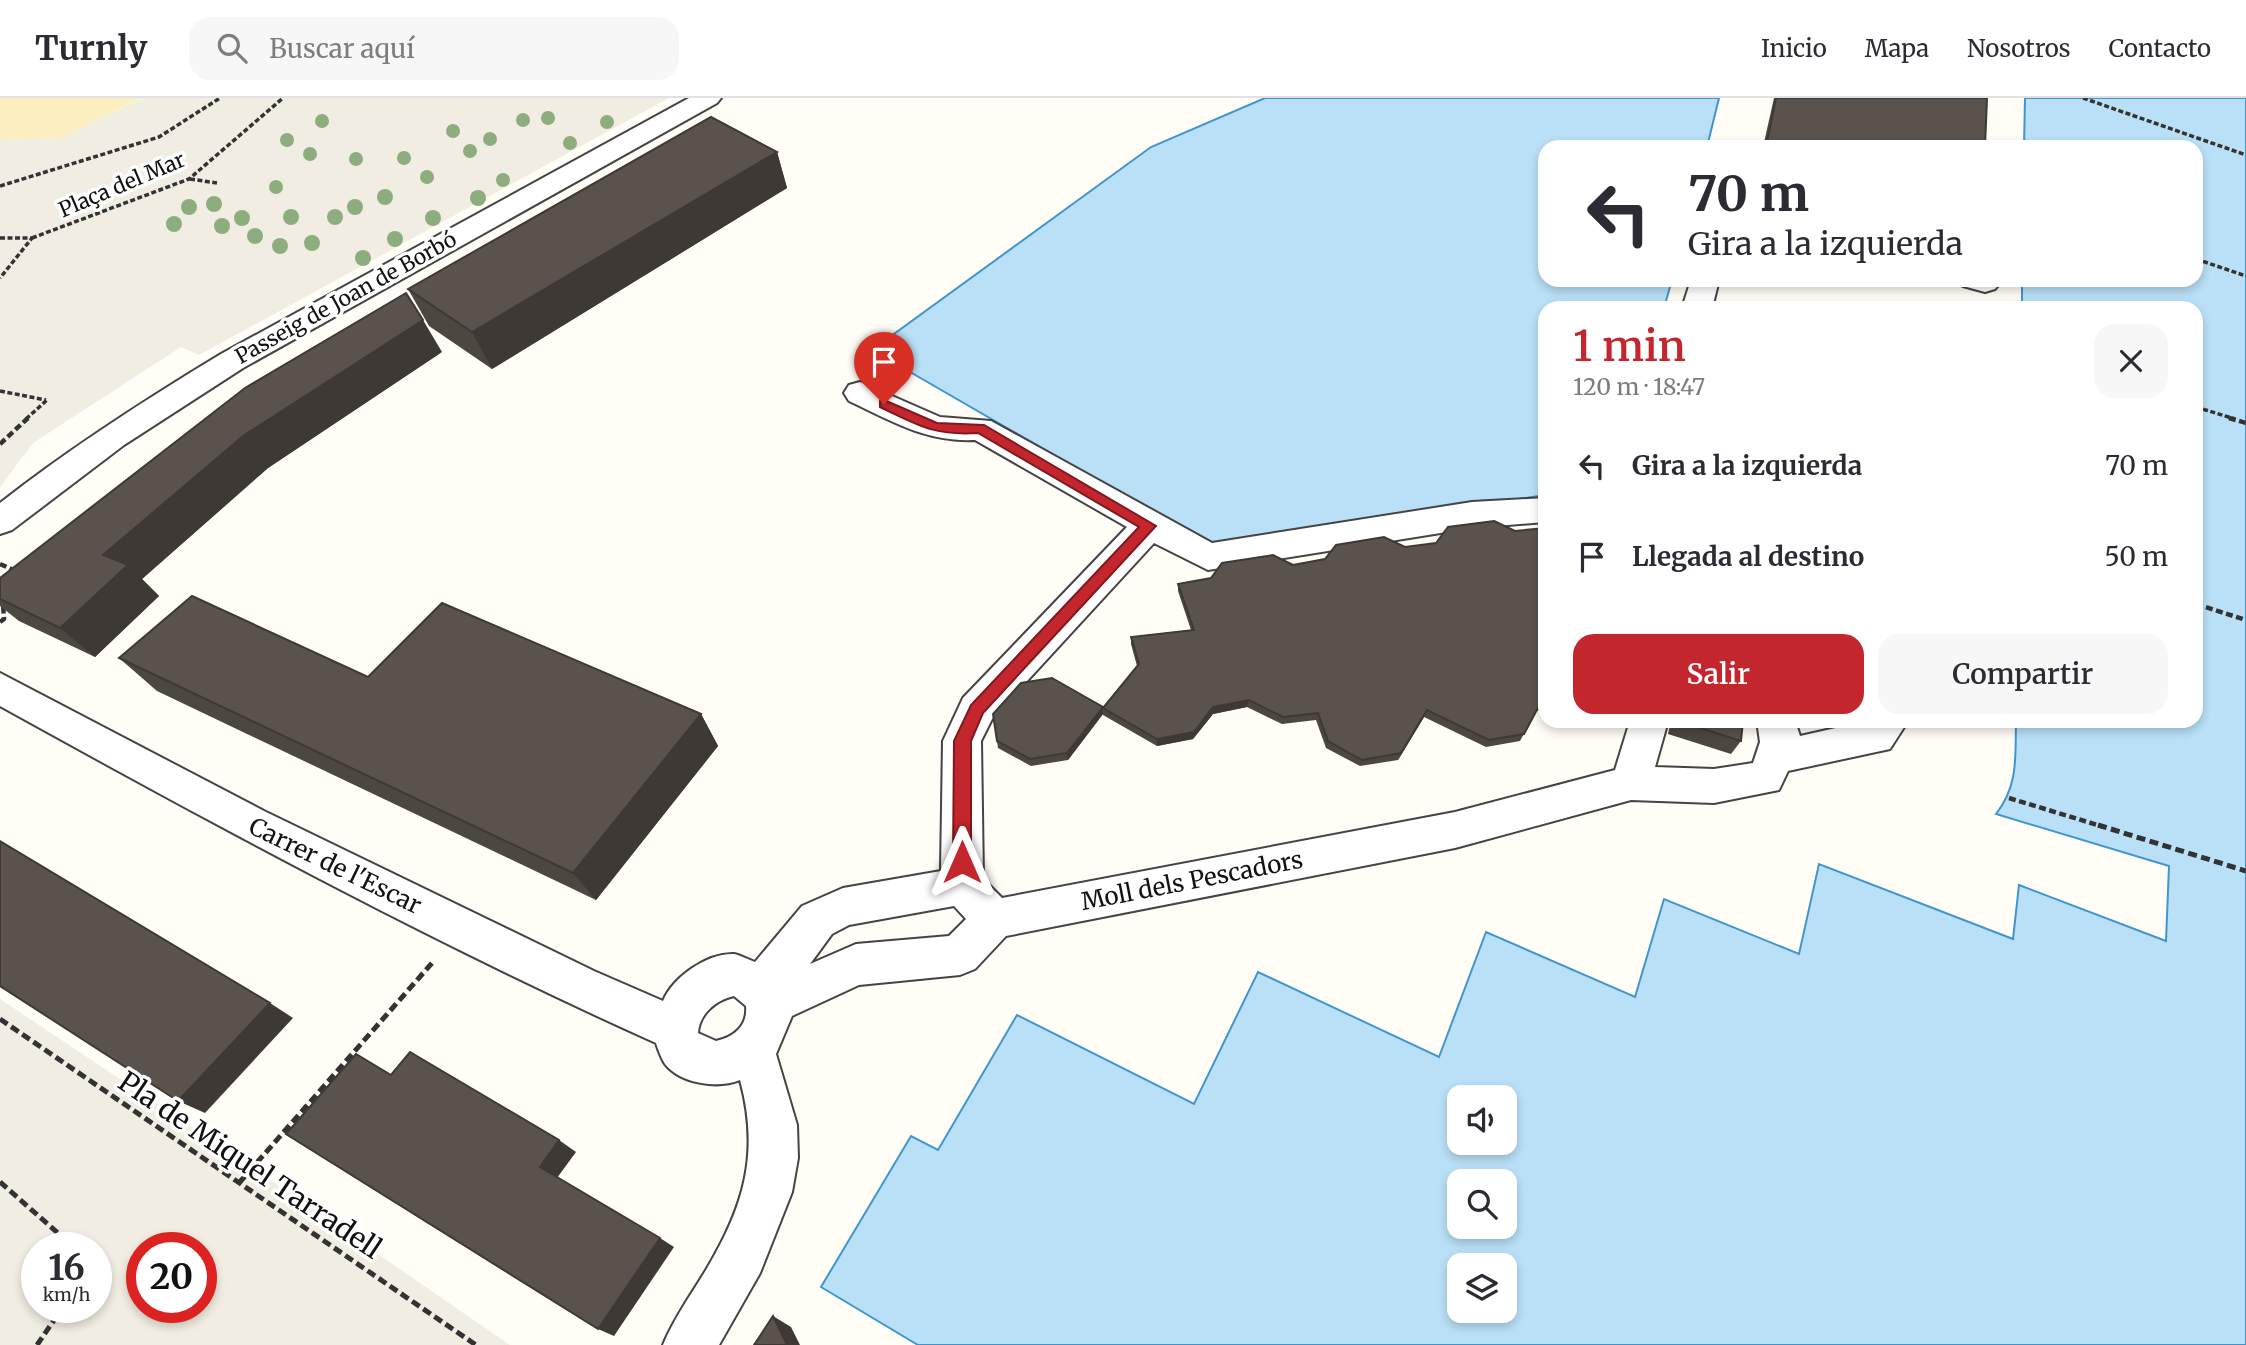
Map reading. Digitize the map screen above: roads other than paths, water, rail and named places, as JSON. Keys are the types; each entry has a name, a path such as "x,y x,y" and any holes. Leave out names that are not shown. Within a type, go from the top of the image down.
{"street":[{"name":"Passeig de Joan de Borbó","path":"0,522 107,442 222,368 708,98"},
{"path":"860,393 933,427 948,430 980,429 1208,557 1472,515 1538,510"},
{"path":"765,995 856,965 960,955 993,919 962,886 962,741 977,709 1149,526"},
{"name":"Carrer de l'Escar","path":"0,688 250,824 578,986 676,1029"},
{"path":"1631,783 1647,728"},
{"path":"1776,739 1876,738 1884,728"},
{"name":"Moll dels Pescadors","path":"993,919 1455,830 1631,783 1714,786 1765,778 1776,739"},
{"path":"765,995 735,975 714,978 687,999 676,1029 682,1047 688,1055 706,1063 729,1062 749,1051 764,1034 765,995 817,920 843,907 962,886"},
{"path":"689,1345 732,1276 765,1204 775,1169 774,1119 757,1062 749,1051"}],"water":[{"path":"1265,98 1719,98 1709,140 1538,140 1538,287 1670,287 1666,301 1538,301 1538,496 1211,546 872,350 1151,147"},
{"path":"2025,98 2246,98 2246,1345 918,1345 821,1287 911,1136 938,1150 1017,1015 1194,1104 1258,972 1439,1057 1486,932 1635,997 1664,899 1799,954 1819,864 2013,939 2019,885 2166,941 2169,866 1996,814 2012,781 2016,728 2203,728 2203,301 2022,301 2022,287 2203,287 2203,140 2024,140"}]}
